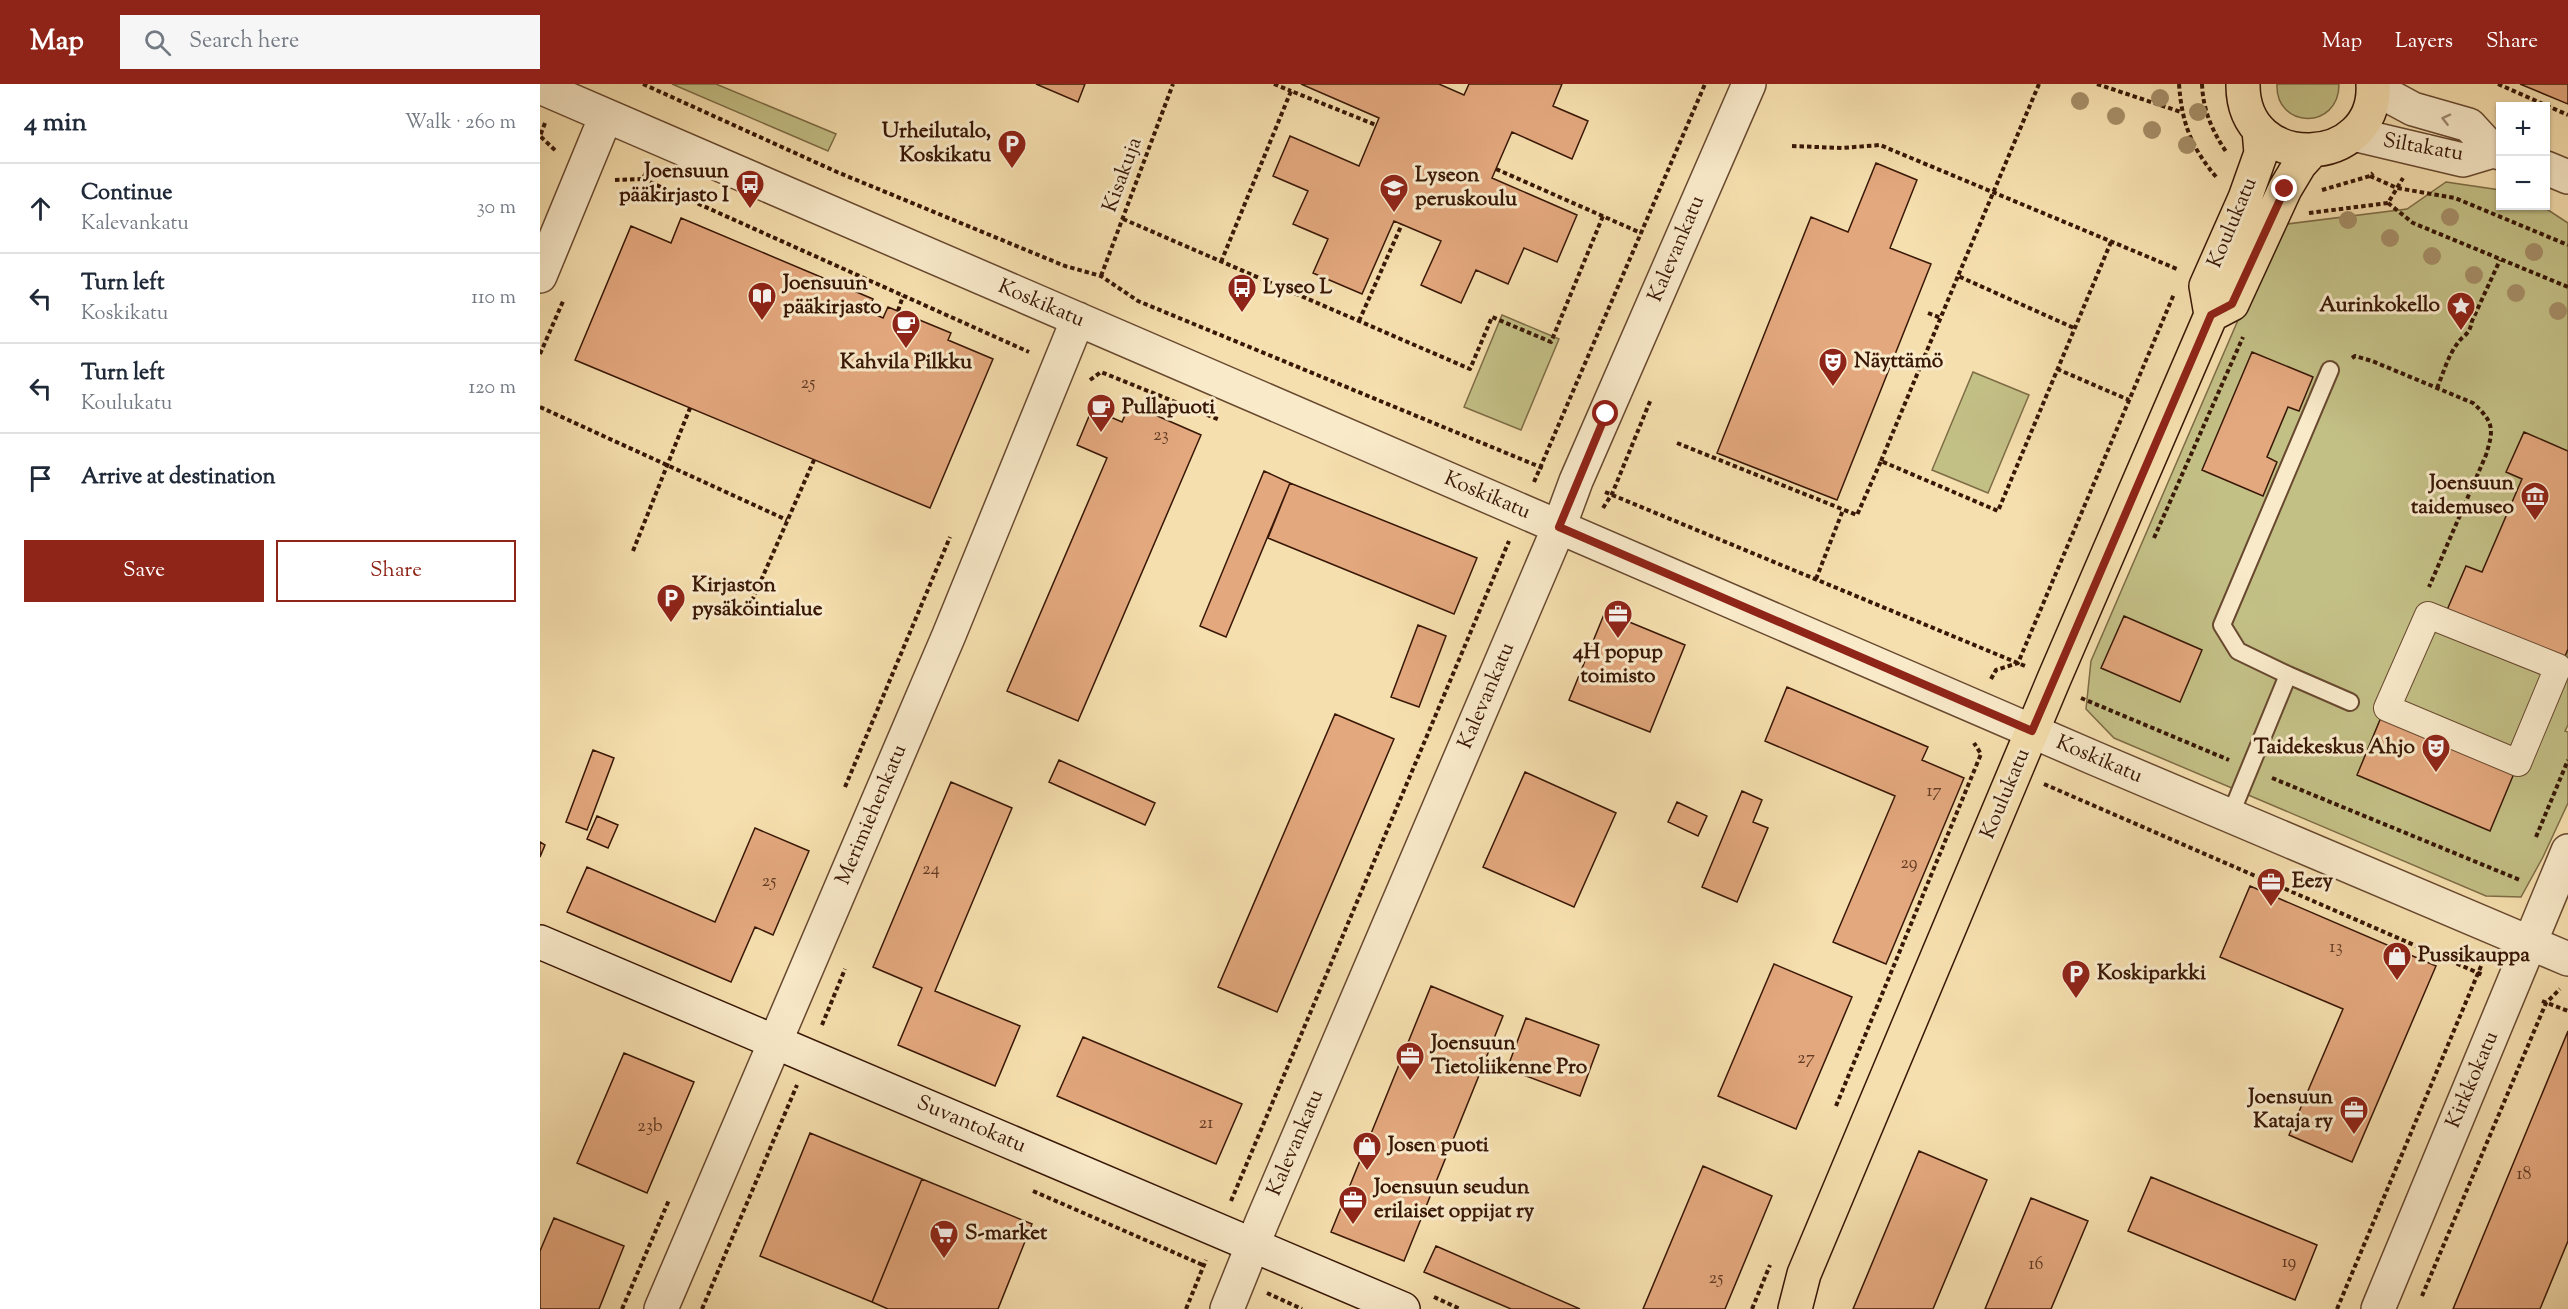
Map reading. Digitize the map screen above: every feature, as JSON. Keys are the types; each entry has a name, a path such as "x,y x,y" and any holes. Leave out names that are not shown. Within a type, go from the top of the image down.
{"main road":[{"path":"2243,84 2246,106 2259,130 2283,147 2311,152 2341,143 2353,134 2364,120 2371,105 2374,86"},
{"name":"Koulukatu","path":"1783,1309 1804,1274 2032,731 2211,315 2206,286 2245,198 2261,153 2259,130"},
{"name":"Koulukatu","path":"2211,315 2232,304 2285,189 2300,164 2311,152"},
{"name":"Koulukatu","path":"1795,1309 1804,1274"}],"street":[{"name":"Kalevankatu","path":"1233,1295 1559,527 1576,482 1749,84"},
{"name":"Siltakatu","path":"2374,86 2413,109 2469,125 2496,151"},
{"name":"Koskikatu","path":"540,87 1978,708 2530,943 2567,971"},
{"path":"540,276 606,116"},
{"name":"Siltakatu","path":"2353,134 2463,160 2496,152"},
{"path":"2550,170 2568,177"},
{"name":"Merimiehenkatu","path":"661,1309 945,645 1078,319"},
{"path":"2428,615 2558,667 2518,763 2387,708 2428,615"},
{"name":"Kirkkokatu","path":"2380,1308 2568,851"},
{"name":"Suvantokatu","path":"540,942 1403,1309"}],"lane":[{"path":"2330,370 2222,625 2238,651 2350,702"},
{"path":"2230,816 2288,675"}],"path":[{"name":"Kisakuja","path":"1101,276 1173,84"},
{"path":"1274,84 1376,125"},
{"path":"1186,1309 1522,511 1705,84"},
{"path":"1677,443 1857,515 2039,84"},
{"path":"2097,84 2181,112"},
{"path":"2196,84 2202,86"},
{"path":"2498,84 2568,115"},
{"path":"1221,262 1290,91"},
{"path":"1792,146 1842,148 1880,145 2183,272"},
{"path":"2224,161 2226,152"},
{"path":"1496,170 1641,232"},
{"path":"2214,189 2221,170"},
{"path":"2370,176 2397,188 2455,198 2568,245"},
{"path":"643,179 1028,352"},
{"path":"2388,203 2413,223 2568,287"},
{"path":"1123,219 1470,369 1492,316 1551,342 1603,216"},
{"path":"1359,321 1402,224"},
{"path":"1881,461 1998,511 2111,242"},
{"path":"2437,388 2457,342 2466,337 2470,330 2500,260"},
{"path":"1958,276 2074,328"},
{"path":"2174,293 2018,663 1996,670 1968,734 1981,754 2046,785 2511,989 2568,1011"},
{"path":"898,311 903,296"},
{"path":"1928,313 1941,318"},
{"path":"2149,548 2245,332"},
{"path":"2330,370 2340,362 2355,356 2473,403 2486,415 2493,432 2486,454 2428,589"},
{"path":"2057,369 2129,400"},
{"path":"540,407 787,520"},
{"path":"633,551 690,408"},
{"path":"752,601 814,460"},
{"path":"1816,579 1843,510"},
{"path":"2046,785 2087,688"},
{"path":"1833,1113 1981,754"},
{"path":"2532,847 2568,760"},
{"path":"2519,879 2523,868"},
{"path":"2421,1298 2546,1003 2567,971"},
{"path":"2337,1309 2479,973"},
{"path":"702,1309 809,1057"},
{"path":"796,1087 807,1091"},
{"path":"1032,1190 1204,1266 1233,1295 1302,1309"},
{"path":"1752,1309 1774,1255"}],"shaded area":[{"path":"672,84 716,84 836,134 828,151"},
{"path":"2277,84 2339,84 2336,99 2329,110 2319,117 2307,118 2296,116 2286,110 2279,99"},
{"path":"2446,182 2496,189 2496,210 2548,210 2568,223 2568,725 2565,731 2568,732 2568,803 2521,897 2486,896 2114,738 2086,709 2091,661 2279,225 2407,209"},
{"path":"1502,315 1559,339 1521,430 1464,407"},
{"path":"1973,372 2029,395 1988,493 1932,470"}],"building":[{"path":"1036,84 1085,84 1078,102"},
{"path":"1301,84 1439,84 1464,95 1469,84 1562,84 1553,106 1588,121 1572,159 1512,132 1492,178 1577,215 1557,262 1524,248 1508,284 1476,270 1461,303 1421,285 1441,241 1394,221 1362,294 1313,273 1328,239 1293,224 1308,191 1273,176 1290,136 1359,166 1379,118"},
{"path":"2520,84 2568,84 2568,104"},
{"path":"1876,163 1917,180 1890,248 1931,264 1837,500 1717,453 1811,217 1848,232"},
{"path":"681,218 873,299 868,311 883,318 888,307 951,333 948,340 993,359 930,508 575,360 631,226 671,243"},
{"path":"2252,352 2313,377 2299,411 2288,407 2267,457 2277,462 2263,496 2202,470"},
{"path":"1130,404 1201,435 1078,721 1007,691 1107,458 1077,445 1092,409 1122,422"},
{"name":"Joensuun taidemuseo","path":"2524,432 2568,451 2568,649 2564,659 2447,610 2466,566 2482,572 2522,479 2506,472"},
{"path":"1264,471 1290,483 1226,637 1200,626"},
{"path":"1290,483 1477,558 1454,614 1268,538"},
{"path":"1605,612 1685,645 1650,732 1569,700"},
{"path":"2124,616 2202,650 2180,702 2101,668"},
{"path":"1418,625 1446,636 1419,707 1391,697"},
{"path":"1787,687 1928,747 1922,760 1964,778 1886,964 1833,942 1895,796 1765,741"},
{"path":"1335,714 1394,739 1277,1012 1218,987"},
{"name":"Taidekeskus Ahjo","path":"2382,715 2515,771 2490,831 2357,775"},
{"path":"593,750 614,758 587,830 566,822"},
{"path":"1059,760 1155,803 1145,825 1049,782"},
{"path":"1525,772 1616,813 1574,907 1483,867"},
{"path":"951,782 1012,808 935,991 1020,1026 995,1086 898,1045 922,988 873,967"},
{"path":"1742,791 1762,800 1753,822 1768,828 1737,902 1702,887"},
{"path":"1677,802 1707,816 1698,836 1668,822"},
{"path":"597,816 618,825 608,848 587,839"},
{"path":"755,828 809,851 773,935 755,927 731,982 567,912 587,867 715,922"},
{"path":"540,842 545,845 540,857"},
{"path":"2250,886 2436,966 2352,1162 2289,1135 2343,1009 2220,957"},
{"path":"1774,964 1852,997 1796,1129 1718,1096"},
{"path":"1431,986 1503,1016 1404,1261 1331,1232"},
{"path":"1526,1018 1599,1045 1580,1096 1507,1069"},
{"path":"2568,1031 2568,1241 2540,1309 2453,1309"},
{"path":"1083,1037 1242,1104 1216,1164 1057,1096"},
{"path":"624,1053 694,1082 647,1193 577,1163"},
{"path":"810,1133 922,1179 872,1302 760,1256"},
{"path":"1919,1151 1987,1180 1933,1309 1853,1309"},
{"path":"1703,1166 1772,1196 1725,1309 1643,1309"},
{"path":"2151,1177 2317,1245 2295,1300 2128,1231"},
{"path":"922,1179 1032,1224 998,1309 888,1309 872,1302"},
{"path":"2031,1198 2088,1221 2051,1309 1985,1309"},
{"path":"554,1218 624,1246 599,1309 540,1309 540,1251"},
{"path":"1436,1246 1580,1309 1511,1309 1424,1272"}],"place":[{"name":"Urheilutalo, Koskikatu","path":"1012,170"},
{"name":"Joensuun pääkirjasto I","path":"750,210"},
{"name":"Lyseon peruskoulu","path":"1394,214"},
{"name":"Lyseo L","path":"1242,314"},
{"name":"Joensuun pääkirjasto","path":"762,322"},
{"name":"Aurinkokello","path":"2461,332"},
{"name":"Kahvila Pilkku","path":"906,350"},
{"name":"Näyttämö","path":"1833,388"},
{"name":"Pullapuoti","path":"1101,434"},
{"name":"Joensuun taidemuseo","path":"2535,522"},
{"name":"Kirjaston pysäköintialue","path":"671,624"},
{"name":"4H popup toimisto","path":"1618,640"},
{"name":"Taidekeskus Ahjo","path":"2436,774"},
{"name":"Eezy","path":"2271,908"},
{"name":"Pussikauppa","path":"2397,982"},
{"name":"Koskiparkki","path":"2076,1000"},
{"name":"Joensuun Tietoliikenne Pro","path":"1410,1082"},
{"name":"Joensuun Kataja ry","path":"2354,1136"},
{"name":"Josen puoti","path":"1367,1172"},
{"name":"Joensuun seudun erilaiset oppijat ry","path":"1353,1226"},
{"name":"S-market","path":"944,1260"}],"route":[{"path":"1606,414 1559,527 2032,731 2211,315 2232,304 2285,189"}]}
